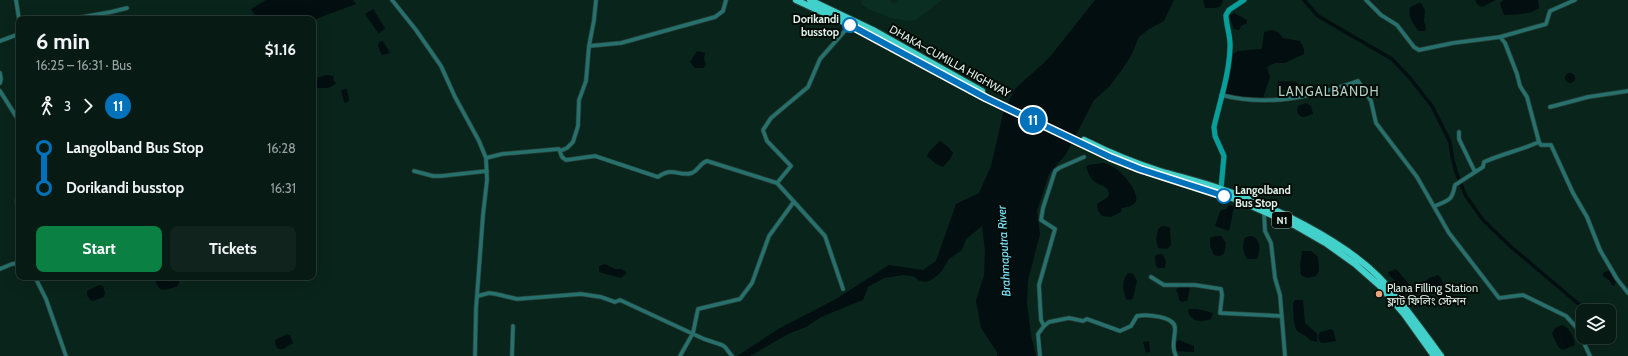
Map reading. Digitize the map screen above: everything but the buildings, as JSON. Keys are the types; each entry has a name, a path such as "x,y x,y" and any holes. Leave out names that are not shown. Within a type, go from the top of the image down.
{"highway":[{"name":"DHAKA–CUMILLA HIGHWAY","path":"796,0 850,25 987,96 1140,169 1238,200 1294,225 1327,244 1356,264 1380,286 1404,314 1434,356"},
{"name":"DHAKA–CUMILLA HIGHWAY","path":"810,0 875,32 987,96"},
{"name":"DHAKA–CUMILLA HIGHWAY","path":"1088,145 1159,171 1221,188 1256,202 1299,222 1340,246 1382,281 1405,306 1441,356"}],"main road":[{"path":"1221,188 1224,156 1215,136 1214,127 1229,65 1230,31 1226,15 1229,10 1244,0"}],"street":[{"path":"16,0 19,16"},
{"path":"392,0 416,30 441,66 486,158 487,183 483,215 475,322 475,356"},
{"path":"486,158 502,154 557,149 560,151 567,148 573,142 578,126 579,100 586,81 589,46 596,0"},
{"path":"589,46 621,43 715,17 723,11 726,0"},
{"path":"1366,0 1381,15 1397,25 1414,48 1419,50 1453,43 1500,37 1546,24 1550,11 1575,0"},
{"path":"88,16 128,8"},
{"path":"778,183 791,166 767,141 763,130 771,118 808,87 820,59 850,25"},
{"path":"0,41 16,35"},
{"path":"1500,37 1505,43 1520,86 1527,97 1539,142 1542,145 1551,145 1570,186 1587,217 1600,250 1617,279 1628,293"},
{"path":"0,73 0,83"},
{"path":"1221,95 1241,100 1292,99 1329,91 1358,81 1371,101 1376,123 1417,177 1435,206 1449,233 1499,298 1523,295 1566,316 1577,328 1590,356"},
{"path":"1550,107 1588,96 1628,90"},
{"path":"0,91 16,116"},
{"path":"1459,132 1459,140 1475,172"},
{"path":"1435,206 1451,199 1455,185 1483,167 1484,162 1539,142"},
{"path":"560,151 562,157 566,160 595,156 658,177 662,173 668,172 691,173 697,171 703,162 707,161 778,183 793,203 825,236 843,289"},
{"path":"1044,326 1041,320 1039,285 1055,229 1041,220 1043,208 1055,171 1084,157"},
{"path":"414,171 433,176 441,176 487,171"},
{"path":"680,356 693,333 698,309 740,299 752,283 769,236 793,203"},
{"path":"1264,212 1265,231 1271,243 1273,271 1280,295 1285,356"},
{"path":"0,269 16,263"},
{"path":"1151,278 1164,285 1195,285 1221,289 1222,295 1220,313 1282,316"},
{"path":"36,280 46,299 66,356"},
{"path":"478,296 489,293 517,299 581,294 615,302 620,300 725,347 732,356"},
{"path":"1040,356 1038,334 1049,322 1069,318 1083,321 1087,319 1120,331 1131,326 1137,316 1148,314 1159,316 1174,324 1176,327 1172,346 1176,356"},
{"path":"512,356 513,326"}],"shaded area":[{"path":"861,0 889,0 893,4 898,0 942,0 916,20 908,21 888,17 869,9 862,5"}],"water":[{"path":"266,0 353,0 356,4 316,19 316,16 256,16 251,9"},
{"name":"Brahmaputra River","path":"1095,0 1174,0 1164,21 1149,29 1139,37 1131,56 1109,87 1094,100 1066,154 1049,174 1037,211 1040,234 1028,280 1027,303 1031,335 1036,356 997,356 997,352 981,328 976,301 984,275 985,251 982,226 966,239 962,250 949,259 941,272 933,279 926,282 920,281 913,276 903,275 884,278 868,287 863,300 821,317 806,327 788,334 750,356 737,356 780,328 836,299 889,265 923,270 936,261 956,204 979,193 991,166 1003,114 1015,89 1049,58"},
{"path":"1203,0 1223,0 1221,6 1216,8 1205,8"},
{"path":"1475,0 1496,0 1482,7 1478,5"},
{"path":"1504,0 1538,0 1539,8 1527,13 1504,15 1500,3"},
{"path":"1421,3 1425,10 1425,31 1419,31 1410,17 1410,7"},
{"path":"373,9 385,28 379,34 365,14"},
{"path":"1234,13 1247,20 1247,23 1241,26 1239,30 1234,29 1229,16"},
{"path":"1272,30 1278,32 1283,38 1300,41 1304,49 1304,54 1285,63 1275,63 1267,67 1270,77 1263,98 1243,98 1225,94 1233,54 1238,51 1261,49 1264,32"},
{"path":"383,41 390,53 382,55 378,46 379,42"},
{"path":"697,51 705,53 704,58 706,65 703,68 695,68 690,62"},
{"path":"1568,73 1572,73 1574,74 1574,82 1568,83 1565,80 1565,76"},
{"path":"327,75 334,76 333,80 336,83 331,87 316,87 316,78"},
{"path":"1278,81 1297,82 1298,92 1293,93 1279,88"},
{"path":"347,89 349,101 346,103 344,102 341,90"},
{"path":"1306,103 1311,106 1313,114 1304,117 1300,116 1297,112 1298,106"},
{"path":"940,141 953,153 943,167 935,163 927,156"},
{"path":"1104,163 1114,167 1123,174 1131,184 1136,195 1134,204 1122,208 1121,212 1111,217 1102,216 1098,211 1097,204 1108,197 1109,194 1107,189 1097,184 1093,180 1086,167 1088,165"},
{"path":"1229,205 1234,207 1229,231 1215,226 1220,211 1226,209"},
{"path":"1162,226 1169,227 1170,229 1171,245 1167,249 1158,248 1156,240 1158,229"},
{"path":"1221,236 1226,243 1224,254 1219,256 1214,255 1210,246 1210,238"},
{"path":"1249,236 1256,238 1258,241 1259,252 1257,259 1247,259 1243,249 1245,238"},
{"path":"1302,251 1311,251 1318,257 1319,271 1316,276 1307,278 1301,275 1300,265"},
{"path":"1156,255 1163,255 1166,261 1165,268 1158,268 1156,266 1155,257"},
{"path":"605,264 615,269 622,269 627,273 621,278 599,272 599,266"},
{"path":"1396,269 1415,293 1404,290 1388,274 1388,272"},
{"path":"1609,270 1616,282 1614,286 1603,276 1603,273"},
{"path":"1128,273 1133,274 1137,281 1133,298 1130,300 1126,299 1123,289 1124,279"},
{"path":"1438,275 1444,286 1434,291 1427,288 1426,281 1429,278"},
{"path":"155,280 178,280 179,284 176,287 163,290 159,288"},
{"path":"99,285 103,286 105,293 104,297 93,301 90,300 87,295 87,291"},
{"path":"1179,286 1189,286 1190,288 1187,301 1182,302 1179,300 1176,290"},
{"path":"1295,300 1303,300 1305,323 1317,334 1317,342 1310,340 1295,327 1293,303"},
{"path":"1189,309 1197,309 1213,313 1211,319 1197,321 1192,318 1188,312"},
{"path":"1562,325 1571,333 1575,345 1563,350 1559,348 1552,334 1555,328"},
{"path":"1331,329 1333,330 1336,341 1324,343 1320,342 1318,337 1320,332"},
{"path":"287,334 290,335 293,343 283,349 278,349 275,344 275,340"},
{"path":"1179,340 1194,346 1194,352 1175,351 1174,343"},
{"path":"1149,341 1150,352 1146,353 1143,342"}],"waterway":[{"path":"1304,0 1318,16 1392,59 1410,78 1432,106 1450,142 1456,172 1466,196 1483,220 1510,246 1579,304"}],"bus line":[{"name":"11","path":"850,25 986,98 1110,157 1140,169 1224,196"}],"place":[{"name":"Dorikandi busstop","path":"850,25"},
{"name":"Langolband Bus Stop","path":"1224,196"},
{"name":"Plana Filling Station ফ্লাট ফিলিং স্টেশন","path":"1379,294"}],"district":[{"name":"LANGALBANDH","path":"1329,91"}]}
